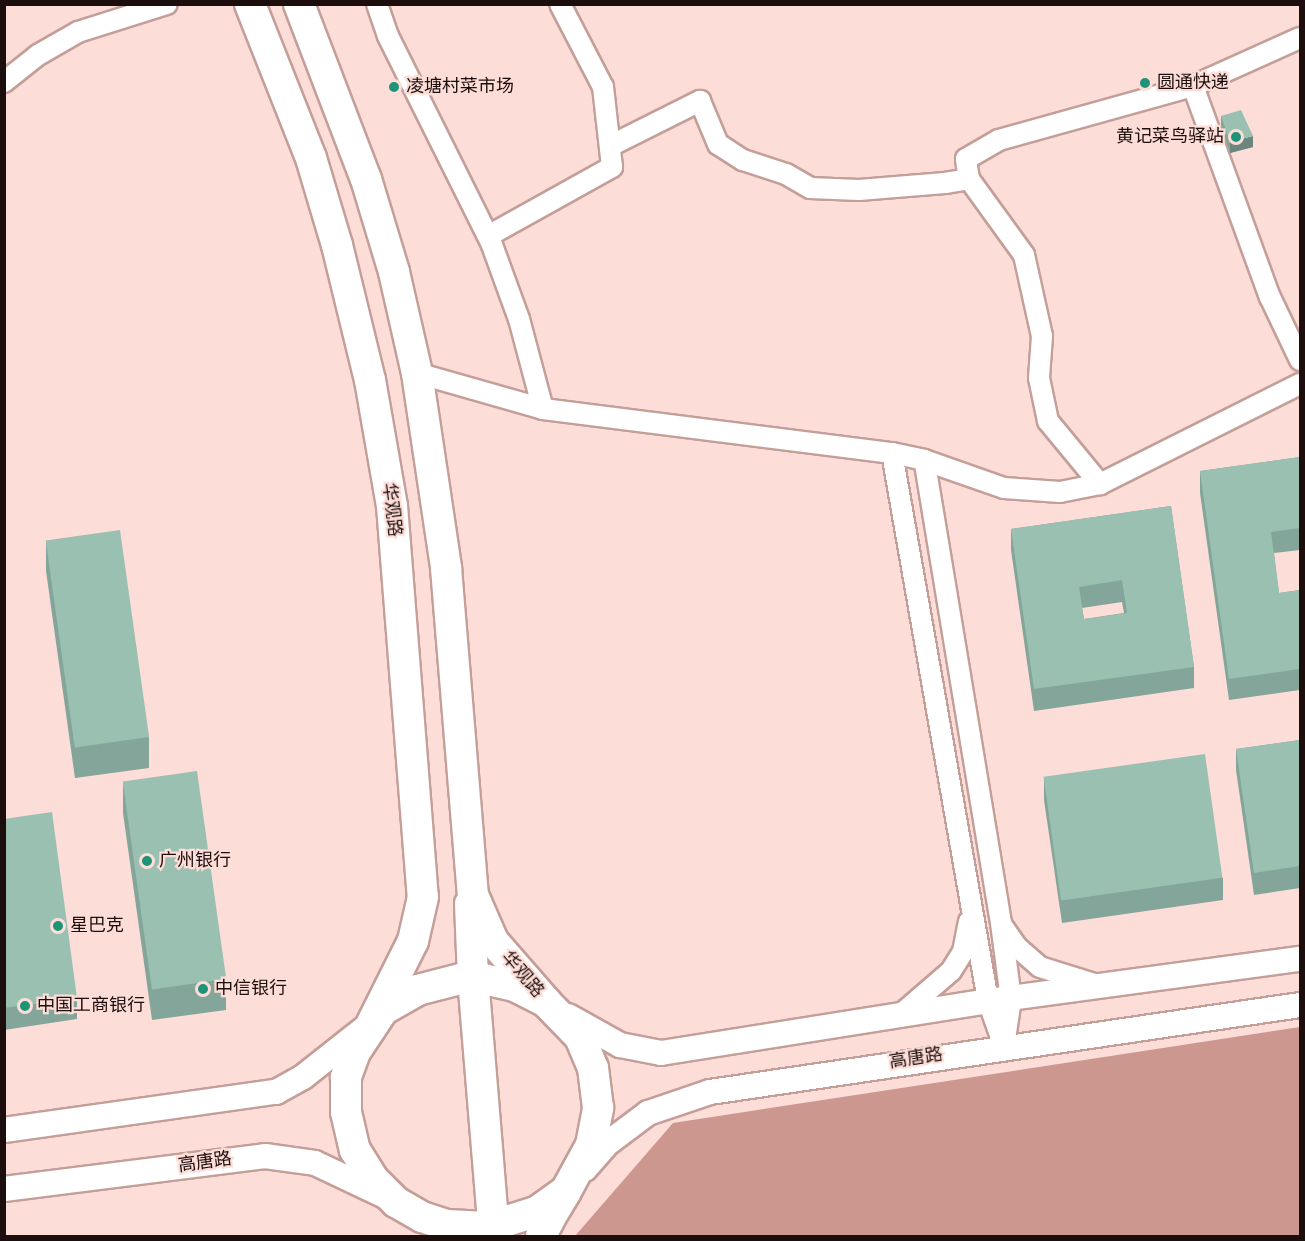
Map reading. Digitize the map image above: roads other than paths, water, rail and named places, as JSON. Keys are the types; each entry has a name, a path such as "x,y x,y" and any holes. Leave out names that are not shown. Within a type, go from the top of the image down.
{"main road":[{"name":"华观路","path":"250,4 311,158 340,256 370,380 392,507 423,897 413,941 372,1023"},
{"name":"华观路","path":"299,4 366,179 394,272 417,373 446,568 470,876 479,916 493,941 580,1037 593,1068 598,1108 591,1145 566,1191"},
{"path":"470,876 473,978 494,1231"},
{"path":"423,1236 396,1202 373,1179 355,1150 346,1112 346,1077 355,1052 372,1023 399,999 418,990 473,978 514,986 546,1002"},
{"path":"396,1202 422,1218 447,1225 494,1231 538,1211 566,1191"},
{"path":"541,1236 566,1191"}],"street":[{"path":"4,82 38,55 78,32 167,4"},
{"path":"377,4 388,36 488,236 519,319 543,409"},
{"path":"488,236 612,167 603,87 560,4"},
{"path":"1100,484 1048,421 1040,378 1042,336 1024,255 969,178 966,159 999,141 1193,86 1300,38"},
{"path":"1193,86 1270,297 1300,360"},
{"path":"610,146 700,101 718,144 743,160 786,174 810,188 859,190 969,178"},
{"path":"417,373 543,409 892,453 924,460 1004,488 1060,492 1100,484 1300,384"},
{"path":"892,453 971,904 1000,1000"},
{"path":"924,460 1001,923 1000,1000 1004,1046"},
{"path":"900,1015 951,971 963,952 971,904"},
{"path":"1001,923 1017,946 1040,967 1102,986"},
{"path":"546,1002 600,1036 661,1053 1000,1000 1300,958"},
{"name":"高唐路","path":"566,1191 627,1127 648,1113 684,1098 1004,1046 1300,1005"},
{"path":"4,1130 276,1092 303,1077 372,1023"},
{"name":"高唐路","path":"4,1189 265,1156 315,1163 396,1202"}],"place":[{"name":"圆通快递","path":"1145,83"},
{"name":"凌塘村菜市场","path":"394,87"},
{"name":"黄记菜鸟驿站","path":"1236,137"},
{"name":"广州银行","path":"147,861"},
{"name":"星巴克","path":"58,926"},
{"name":"中信银行","path":"203,989"},
{"name":"中国工商银行","path":"25,1006"}]}
